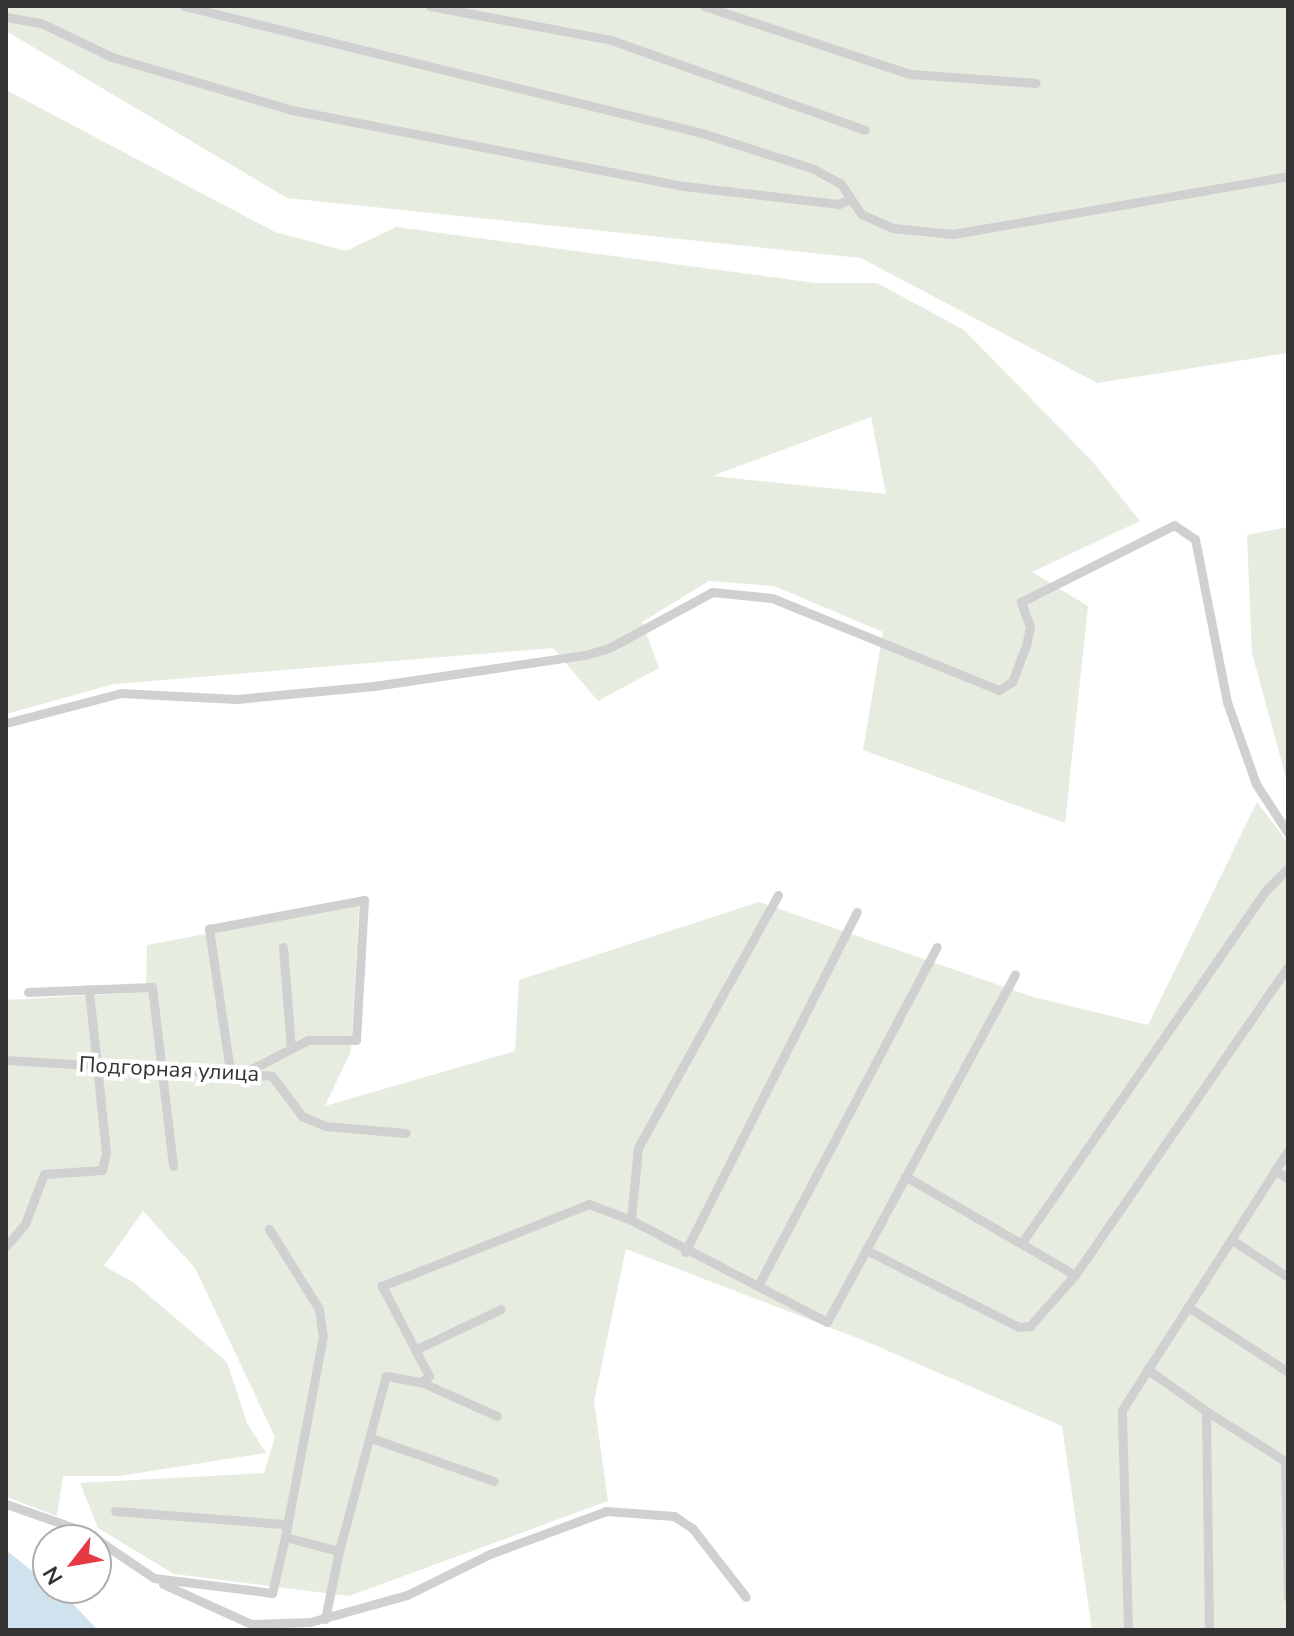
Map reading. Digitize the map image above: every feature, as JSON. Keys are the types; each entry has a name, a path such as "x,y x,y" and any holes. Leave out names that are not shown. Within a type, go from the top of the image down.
{"street":[{"path":"184,6 702,133 814,169 841,184 848,200 861,214 893,228 953,234 1288,176"},
{"path":"430,6 611,40 865,130"},
{"path":"704,6 910,74 1036,83"},
{"path":"6,17 41,23 112,57 292,110 684,186 839,204 848,200"},
{"path":"6,723 121,693 236,699 374,686 585,655 609,648 712,592 772,598 999,690 1012,682 1026,645 1030,627 1021,602 1174,525 1195,539 1227,702 1256,784 1288,833"},
{"path":"1023,1241 1267,889 1288,868"},
{"path":"631,1220 638,1148 778,895"},
{"path":"230,1071 209,929 364,900 356,1040 308,1040 246,1072"},
{"path":"685,1252 857,912"},
{"path":"283,947 291,1049"},
{"path":"759,1284 937,947"},
{"path":"866,1250 1019,1327 1039,1319 1075,1275 1288,966"},
{"path":"421,1382 429,1376 382,1286 589,1204 631,1220 685,1252 759,1284 827,1322 1015,975"},
{"path":"28,992 152,987 173,1166"},
{"path":"6,1246 25,1224 44,1174 102,1170 106,1152 89,989"},
{"name":"Подгорная улица","path":"6,1060 230,1071 272,1076 302,1116 325,1126 406,1133"},
{"path":"1128,1630 1122,1410 1288,1150"},
{"path":"1275,1170 1288,1179"},
{"path":"905,1176 1023,1241 1075,1275"},
{"path":"154,1578 272,1593 323,1336 319,1309 269,1229"},
{"path":"1232,1240 1288,1277"},
{"path":"1188,1307 1288,1372"},
{"path":"415,1350 501,1309"},
{"path":"1147,1369 1287,1462 1288,1598"},
{"path":"325,1619 339,1551 386,1376 421,1382 497,1416"},
{"path":"1206,1411 1209,1630"},
{"path":"371,1438 494,1481"},
{"path":"6,1504 86,1532 154,1578 227,1617 251,1624 325,1619 407,1595 490,1554 606,1511 674,1516 693,1529 702,1547 746,1597"},
{"path":"115,1511 284,1524"},
{"path":"285,1537 339,1551"}],"shaded area":[{"path":"6,6 1288,6 1288,353 1097,383 861,258 287,198 6,31"},
{"path":"6,90 275,232 346,251 396,227 816,283 877,283 964,330 1092,461 1140,521 1032,572 1088,606 1065,823 863,750 883,632 774,586 709,581 642,622 659,668 598,701 553,648 114,684 6,714","holes":["871,417 886,494 712,476"]},
{"path":"1288,527 1288,785 1252,653 1247,535"},
{"path":"1257,802 1288,843 1288,1630 1092,1630 1062,1426 865,1341 626,1249 594,1401 608,1501 349,1596 174,1574 112,1536 112,1524 96,1524 80,1483 264,1473 275,1437 195,1268 143,1211 104,1266 133,1282 227,1362 247,1423 266,1453 119,1476 63,1476 57,1516 6,1497 6,1000 146,992 147,945 359,905 351,1051 325,1106 515,1051 519,980 759,902 1033,997 1148,1025"}],"water":[{"path":"6,1550 32,1571 32,1604 73,1604 98,1630 6,1630"}]}
